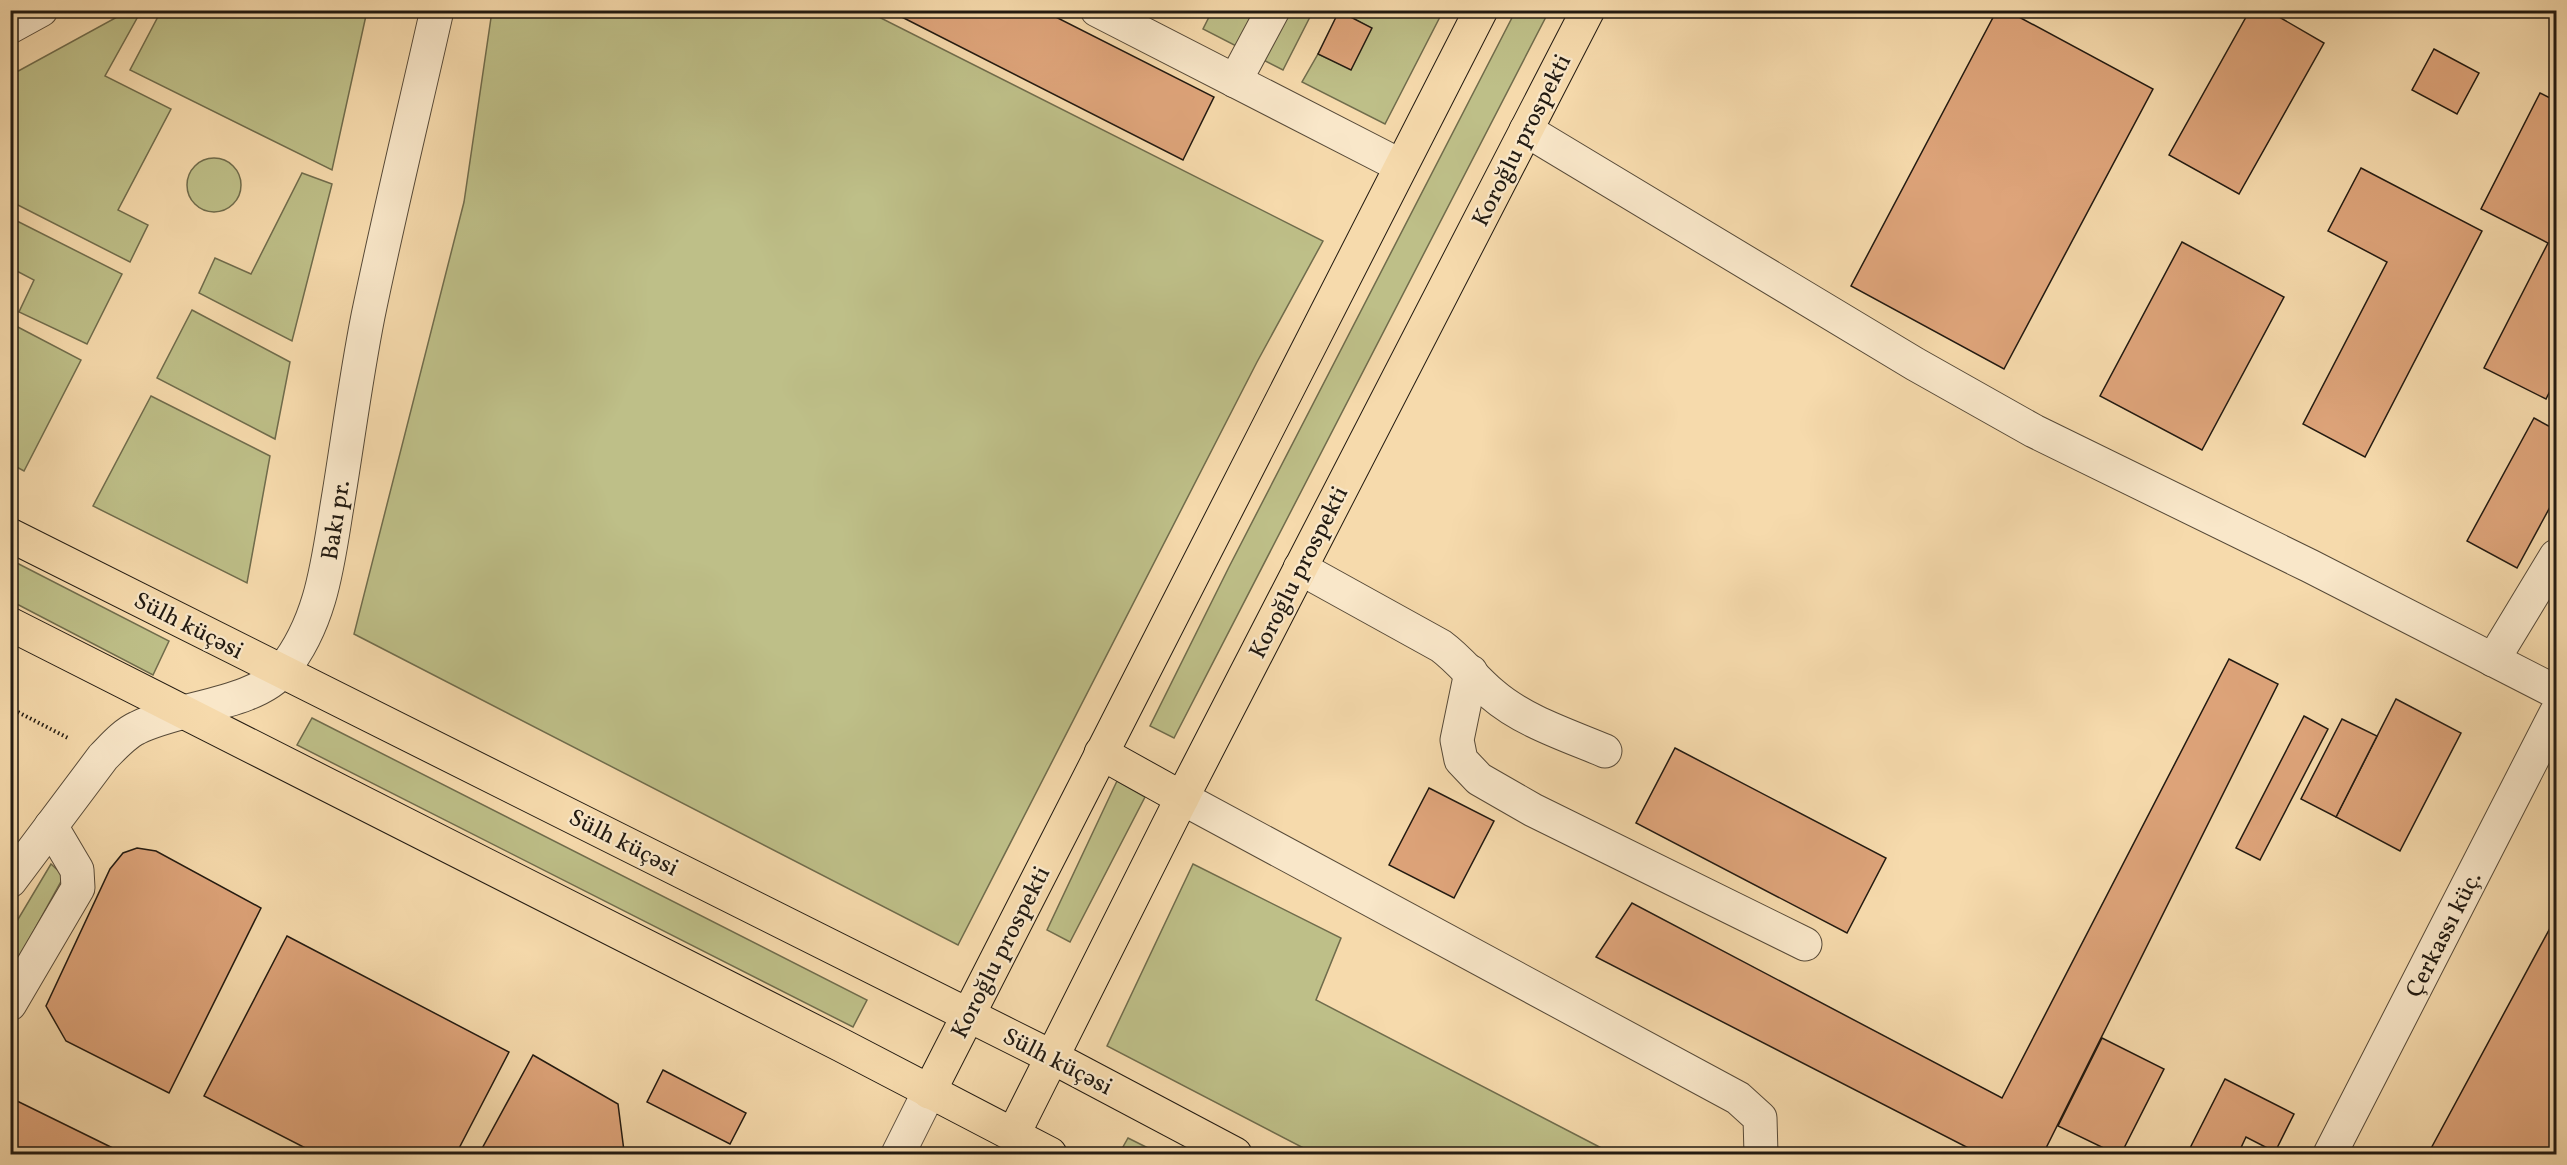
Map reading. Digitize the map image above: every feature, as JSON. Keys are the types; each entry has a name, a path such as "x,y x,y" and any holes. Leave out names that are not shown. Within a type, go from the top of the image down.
{"main road":[{"name":"Koroğlu prospekti","path":"929,1092 1481,10"},
{"name":"Koroğlu prospekti","path":"1008,1145 1182,798 1588,10"},
{"name":"Sülh küçəsi","path":"10,535 967,1014 1235,1155"},
{"path":"10,624 842,1045 929,1092 1008,1145 1050,1155"},
{"path":"1101,753 1182,798"}],"street":[{"path":"10,27 41,10"},
{"name":"Bakı pr.","path":"10,881 103,757 136,728 182,712 239,697 269,683 282,671 309,631 325,577 368,317 437,10"},
{"path":"1096,10 1401,166"},
{"path":"1235,81 1273,10"},
{"path":"1526,130 1905,357 2034,431 2310,566 2556,692"},
{"path":"2493,660 2556,556"},
{"path":"1300,568 1441,646 1471,672 1492,695 1529,718 1605,752"},
{"path":"1471,672 1457,740 1461,760 1479,779 1533,810 1805,944"},
{"name":"Çerkassı küç.","path":"2330,1155 2556,712"},
{"path":"1182,798 1738,1098 1760,1118 1761,1155"},
{"path":"10,1004 78,888 77,870 51,826"},
{"path":"898,1155 929,1092"}],"path":[{"path":"10,708 103,757"}],"green space":[{"path":"1516,10 1549,11 1174,738 1150,726 1229,567"},
{"path":"128,11 141,11 105,76 171,109 118,210 148,225 130,262 10,201 11,75"},
{"path":"161,11 367,11 332,170 130,70"},
{"path":"492,11 867,11 1323,241 1257,362 958,945 354,634 464,202"},
{"path":"1212,11 1313,11 1283,70 1203,29"},
{"path":"1339,11 1443,11 1385,124 1302,82 1318,54 1351,69 1371,28"},
{"path":"209,158 219,158 229,162 237,170 241,185 237,200 229,208 219,212 209,212 199,208 191,200 187,190 187,180 191,170 199,162"},
{"path":"302,173 332,184 292,341 199,293 215,258 251,274"},
{"path":"11,218 122,274 87,344 19,312 34,280 11,268"},
{"path":"192,310 290,362 275,439 157,378"},
{"path":"14,325 81,360 24,471 11,464 10,332"},
{"path":"151,396 270,456 247,583 93,506"},
{"path":"11,560 169,641 153,675 11,601"},
{"path":"312,718 867,1000 853,1027 297,745"},
{"path":"1117,781 1145,797 1070,942 1047,930"},
{"path":"51,864 64,876 11,972 11,931"},
{"path":"1193,864 1341,938 1316,1000 1613,1154 1315,1154 1107,1046"},
{"path":"1128,1138 1160,1154 1119,1154"}],"building":[{"path":"888,10 1042,10 1214,97 1183,160"},
{"path":"1997,10 2006,10 2153,89 2004,369 1851,286"},
{"path":"2250,10 2267,10 2324,43 2239,194 2169,155"},
{"path":"1339,11 1372,28 1351,70 1318,54"},
{"path":"2434,49 2479,73 2457,114 2412,90"},
{"path":"2540,93 2556,101 2556,379 2546,399 2484,368 2548,243 2481,209"},
{"path":"2361,168 2482,231 2365,457 2303,424 2387,262 2328,231"},
{"path":"2182,242 2284,297 2202,450 2100,396"},
{"path":"2534,418 2556,430 2556,496 2517,568 2467,541"},
{"path":"2229,659 2278,684 2043,1154 1980,1154 1596,957 1632,903 2002,1098"},
{"path":"2396,699 2461,733 2400,851 2336,817"},
{"path":"2304,716 2328,729 2260,860 2236,848"},
{"path":"2342,719 2377,736 2336,817 2301,799"},
{"path":"1675,748 1886,858 1847,933 1636,823"},
{"path":"1429,788 1494,821 1454,898 1389,865"},
{"path":"137,848 156,851 261,908 169,1093 66,1041 46,1006 110,869 123,853"},
{"path":"2556,917 2556,1154 2428,1154"},
{"path":"287,936 509,1052 456,1154 317,1154 204,1096"},
{"path":"2102,1038 2164,1069 2121,1154 2116,1154 2058,1126"},
{"path":"533,1055 618,1104 624,1151 622,1154 479,1154"},
{"path":"663,1070 746,1113 730,1144 647,1102"},
{"path":"2225,1079 2294,1114 2275,1152 2246,1137 2238,1154 2187,1154"},
{"path":"15,1100 125,1154 10,1154 10,1105"}]}
